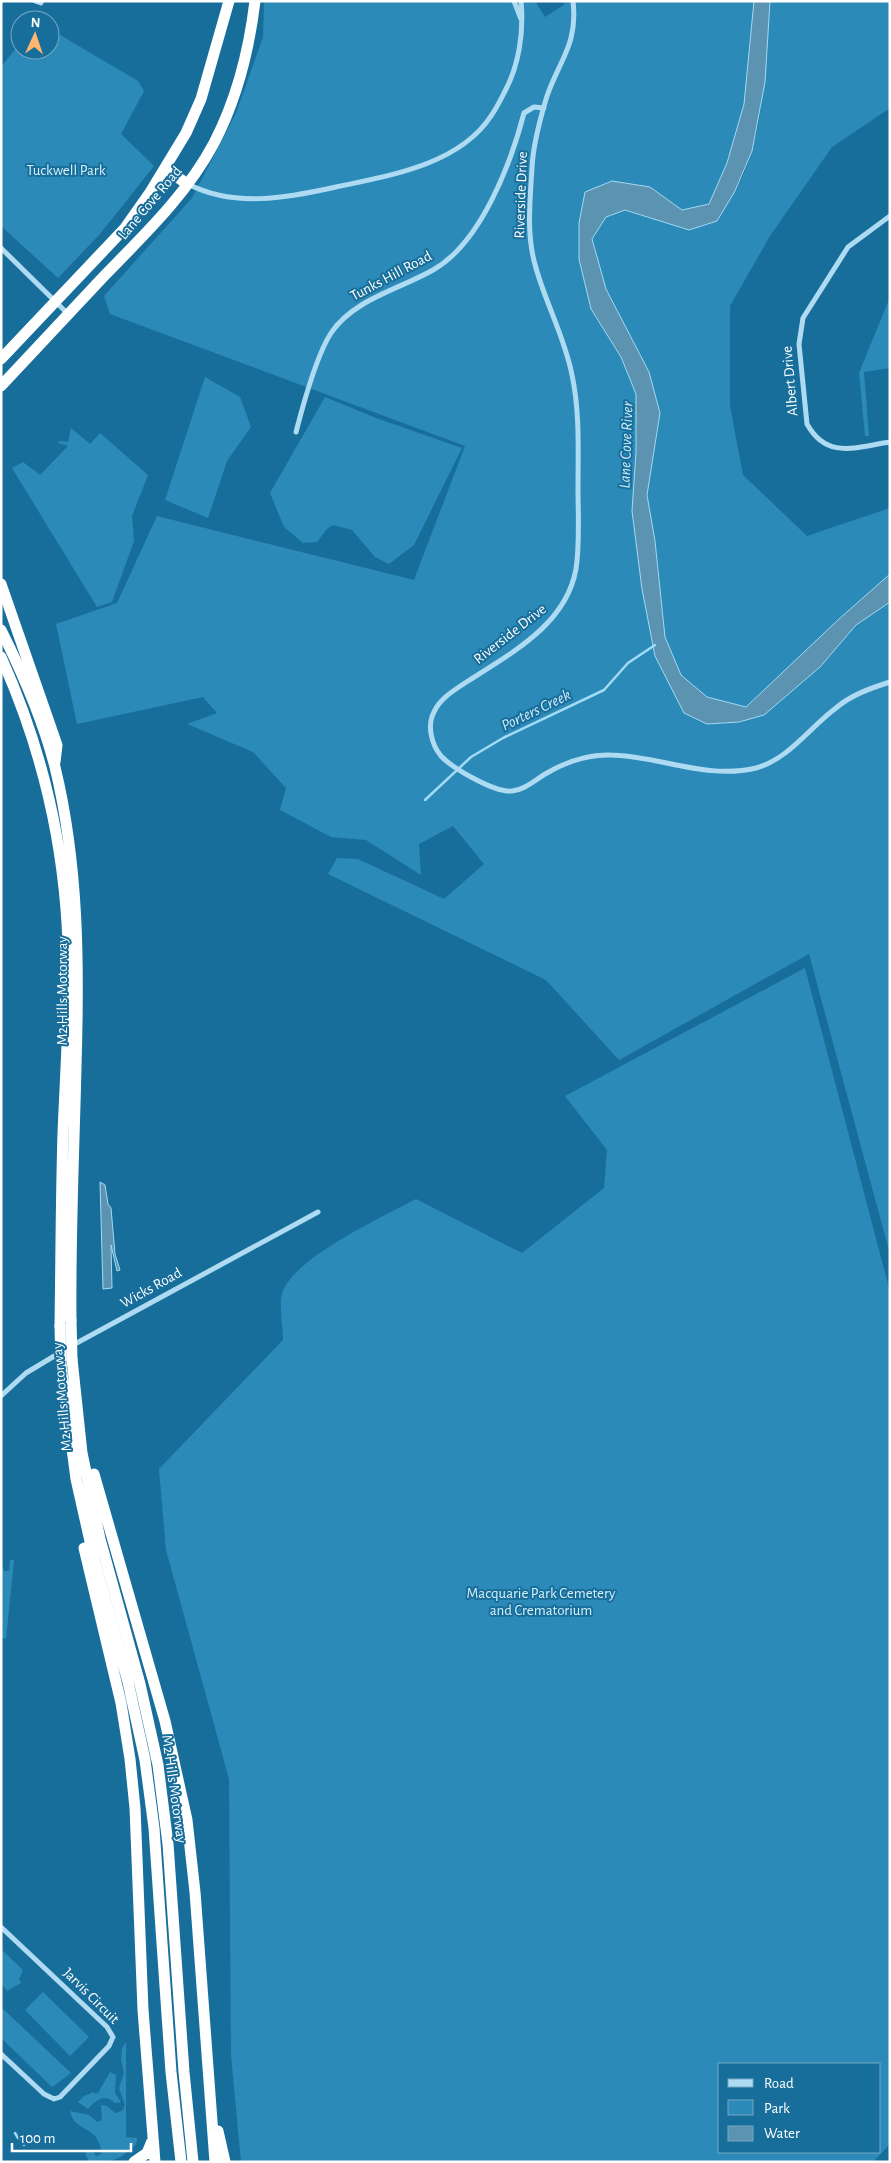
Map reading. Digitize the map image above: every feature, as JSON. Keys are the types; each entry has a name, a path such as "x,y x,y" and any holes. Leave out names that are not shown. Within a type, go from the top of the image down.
{"highway":[{"name":"Lane Cove Road","path":"1,359 125,228 164,168 186,133 201,99 230,1"},
{"name":"Lane Cove Road","path":"1,391 4,383 163,214 187,184 214,143 231,105 244,68 255,1"},
{"path":"164,168 187,184"},
{"path":"1,584 57,745 55,766"},
{"name":"M2 Hills Motorway","path":"1,630 40,718 55,766 70,848 78,935 71,1320 72,1359 82,1453 100,1539 140,1684 158,1765 168,1844 184,2072 193,2162"},
{"name":"M2 Hills Motorway","path":"1,657 26,716 45,780 61,866 66,909 67,1003 60,1326 61,1365 76,1479 94,1559 128,1682 145,1760 154,1828 171,2072 181,2162"},
{"path":"82,1453 94,1475 177,1767 187,1820 195,1892 215,2162"},
{"path":"76,1479 79,1527 121,1703 130,1760 135,1808 144,2010 155,2162"},
{"path":"208,2075 225,2162"},
{"path":"134,2162 147,2153 153,2137"}],"street":[{"path":"35,1 41,4"},
{"path":"514,1 521,20"},
{"path":"187,184 207,193 257,200 318,191 388,176 442,157 472,137 491,117 511,80 517,62 521,1"},
{"name":"Riverside Drive","path":"573,1 573,35 544,108 536,136 532,163 530,239 535,267 562,339 573,379 578,433 576,570 567,598 551,621 512,652 454,690 437,706 430,723 430,732 441,756 462,771 492,787 510,791 519,789 566,764 598,755 640,758 723,772 755,768 769,763 784,753 842,703 890,682"},
{"name":"Tunks Hill Road","path":"296,432 324,345 332,332 349,314 362,305 435,269 457,251 481,217 503,178 524,112 534,106 544,108"},
{"name":"Albert Drive","path":"890,216 848,247 810,304 803,318 799,344 807,424 813,435 821,443 842,449 890,442"},
{"path":"1,248 69,314"},
{"name":"Wicks Road","path":"1,1396 26,1373 44,1361 318,1212"},
{"name":"Jarvis Circuit","path":"1,1927 108,2027 113,2037 109,2046 60,2097 54,2099 44,2094 1,2054"}],"green space":[{"path":"264,1 535,1 545,17 565,4 563,1 754,1 744,104 727,163 709,204 682,210 650,187 585,191 591,309 621,357 636,393 636,452 655,656 739,722 820,667 856,625 890,602 890,1254 809,954 619,1060 546,980 328,874 337,858 358,859 444,899 484,864 453,826 419,844 421,875 366,840 331,837 280,810 286,788 253,752 187,724 217,713 203,697 77,724 56,624 117,603 157,516 414,580 465,446 110,314 104,296 192,198 236,113 263,37"},
{"path":"770,1 890,1 890,108 832,147 770,236 730,306 730,406 743,475 807,536 890,508 890,574 839,619 746,707 707,697 681,675 665,637 655,541 647,495 660,413 649,372 606,289 592,239 606,217 625,210 689,230 721,205 736,190 746,169 758,123 765,73"},
{"name":"Tuckwell Park","path":"60,35 138,81 144,91 121,134 154,166 100,234 58,278 1,226 1,67 10,56 10,60 60,60"},
{"path":"890,297 890,368 864,372 869,436 865,436 859,373"},
{"path":"205,377 240,397 251,427 227,461 208,518 165,500"},
{"path":"325,397 376,418 462,448 414,545 389,564 375,557 352,530 333,525 327,529 317,542 303,543 284,527 270,493"},
{"path":"71,428 90,444 100,433 148,475 132,516 134,541 112,602 97,607 12,468 23,462 40,475 68,446 58,443 59,441 68,442"},
{"name":"Macquarie Park Cemetery and Crematorium","path":"805,968 890,1292 890,2144 873,2162 241,2162 231,2055 229,1779 166,1550 159,1469 283,1340 282,1294 289,1280 320,1253 362,1227 416,1199 522,1253 604,1188 607,1150 565,1096"},
{"path":"10,1560 14,1560 6,1639 1,1638 1,1561 4,1571 9,1571"},
{"path":"1,1949 23,1970 19,1979 21,1983 7,1991 1,1983"},
{"path":"43,1992 89,2037 70,2056 25,2010"},
{"path":"1,2007 71,2073 52,2087 1,2038"},
{"path":"126,2042 126,2137 137,2138 135,2146 115,2160 86,2162 88,2160 85,2153 92,2149 96,2156 101,2154 100,2145 92,2133 72,2118 70,2111 89,2115 97,2122 102,2120 101,2105 107,2106 115,2113 122,2111 125,2105 119,2088 124,2073 121,2060 122,2048"},
{"path":"110,2072 116,2075 115,2093 121,2102 115,2103 108,2098 104,2098 94,2103 88,2109 78,2102 84,2096 94,2092 95,2094 98,2093"}],"water":[{"name":"Lane Cove River","path":"754,1 770,1 765,82 752,151 735,191 717,221 689,230 625,210 606,217 592,239 606,289 649,372 660,413 647,495 655,541 665,637 681,675 707,697 746,707 839,619 890,574 890,602 856,625 820,667 764,715 739,722 707,724 684,713 655,656 642,589 632,511 636,452 636,394 621,357 591,309 579,259 579,223 585,192 612,181 650,187 682,210 709,204 727,163 744,104"},
{"path":"100,1182 105,1185 108,1204 111,1208 115,1254 120,1270 117,1271 111,1245 112,1288 103,1289"}],"waterway":[{"name":"Porters Creek","path":"425,800 471,757 503,738 604,690 628,663 655,645"},
{"path":"15,2133 18,2138"},
{"path":"21,2139 24,2145"}]}
